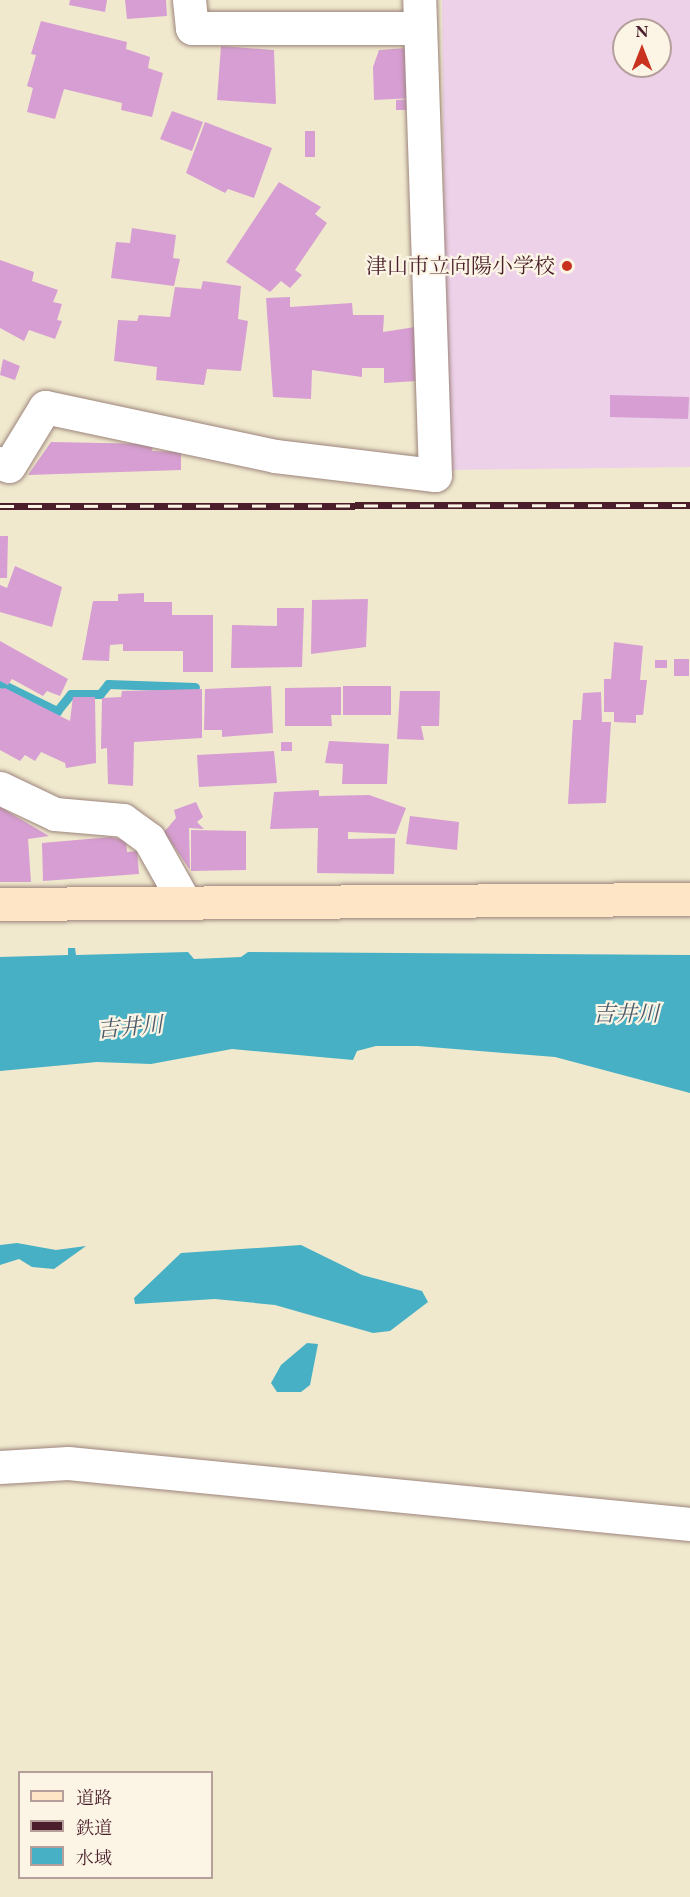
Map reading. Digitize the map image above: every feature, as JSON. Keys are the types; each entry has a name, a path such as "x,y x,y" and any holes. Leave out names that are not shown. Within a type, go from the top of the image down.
{"street":[{"path":"0,463 9,466 45,407 275,456 435,475 419,14 192,28 189,0"},
{"path":"0,788 55,814 123,820 149,838 184,901"},
{"path":"0,904 690,899"},
{"path":"0,1467 68,1463 690,1524"}],"shaded area":[{"name":"津山市立向陽小学校","path":"442,0 690,0 690,467 446,470"}],"water":[{"name":"吉井川","path":"68,948 75,948 76,955 188,952 194,959 241,957 248,952 690,955 690,1093 555,1057 418,1046 376,1046 357,1051 353,1060 232,1049 151,1064 97,1062 0,1071 0,957 68,955"},
{"path":"17,1243 56,1250 86,1246 54,1269 32,1267 19,1259 0,1265 0,1245"},
{"path":"301,1245 362,1275 422,1291 428,1302 390,1331 373,1333 275,1305 215,1299 135,1304 134,1298 181,1253"},
{"path":"307,1343 318,1344 310,1385 301,1392 277,1392 271,1383 281,1365"}],"building":[{"path":"70,0 107,0 105,12 69,5"},
{"path":"125,0 166,0 167,16 127,19"},
{"path":"41,21 127,42 126,49 150,57 148,68 163,73 152,117 121,110 122,103 64,89 55,119 27,112 33,88 27,86 36,55 31,54"},
{"path":"221,46 274,50 276,104 217,100"},
{"path":"407,48 414,98 374,100 373,67 379,50"},
{"path":"414,99 414,110 396,110 396,100"},
{"path":"172,111 203,122 192,151 160,139"},
{"path":"205,122 272,148 254,198 228,189 225,193 186,173"},
{"path":"305,131 315,131 315,157 305,157"},
{"path":"279,182 321,207 315,214 327,223 295,270 302,275 290,288 281,281 270,292 226,262"},
{"path":"132,228 176,235 173,258 180,259 174,286 111,278 116,242 130,243"},
{"path":"0,260 34,272 32,281 58,290 53,302 62,304 57,320 62,321 55,339 29,330 24,341 0,328"},
{"path":"203,281 241,286 238,319 248,321 241,371 207,369 204,385 156,380 157,367 114,361 118,320 137,321 139,315 170,317 175,287 201,289"},
{"path":"290,297 290,307 352,303 353,315 384,315 383,332 415,327 417,381 384,383 384,368 362,368 362,377 312,370 311,399 273,397 266,298"},
{"path":"3,359 20,366 15,380 0,375"},
{"path":"610,395 689,397 688,419 610,417"},
{"path":"51,442 153,444 152,451 181,452 181,470 28,475"},
{"path":"0,536 8,536 7,578 0,578"},
{"path":"15,566 62,587 52,627 0,612 0,585 7,588"},
{"path":"144,593 144,602 172,602 172,615 213,615 213,672 183,672 183,651 123,651 123,644 110,645 109,661 82,660 93,601 118,601 118,594"},
{"path":"368,599 366,647 311,654 312,600"},
{"path":"277,608 304,608 302,667 231,668 232,625 277,626"},
{"path":"0,641 68,679 60,696 47,691 43,696 12,679 8,685 0,681"},
{"path":"614,642 643,646 640,680 647,680 643,715 636,715 636,723 614,722 614,712 604,712 604,679 611,679"},
{"path":"674,659 689,659 689,676 674,676"},
{"path":"655,660 667,660 667,668 655,668"},
{"path":"271,686 273,733 222,737 222,730 204,730 205,689"},
{"path":"343,686 391,686 391,715 343,715"},
{"path":"341,687 341,715 331,715 332,726 285,726 285,688"},
{"path":"5,688 70,721 73,697 95,697 96,763 66,768 65,763 41,752 35,761 25,755 20,761 0,750 0,689"},
{"path":"202,689 202,738 134,742 133,786 108,784 107,748 101,749 102,698 121,697 122,691"},
{"path":"400,691 440,691 439,726 421,726 424,740 397,739"},
{"path":"601,692 602,722 611,722 606,803 568,804 573,720 581,720 583,693"},
{"path":"329,741 389,744 387,784 342,784 343,764 325,763"},
{"path":"281,742 292,742 292,751 281,751"},
{"path":"274,751 277,783 199,787 197,755"},
{"path":"319,790 319,796 369,795 406,808 396,834 348,832 348,839 395,838 394,874 317,873 318,828 270,829 274,792"},
{"path":"196,802 203,817 197,822 204,829 189,828 190,870 164,832 176,818 174,810"},
{"path":"0,807 49,836 28,839 31,882 0,882"},
{"path":"410,816 459,822 457,850 406,844"},
{"path":"191,830 246,831 246,870 191,871"},
{"path":"111,837 126,841 127,852 137,851 139,874 43,881 42,843"}],"waterway":[{"path":"0,683 57,711 71,694 100,694 108,684 195,687"}],"railway":[{"path":"0,506 690,505"}],"place":[{"name":"津山市立向陽小学校","path":"567,266"}]}
